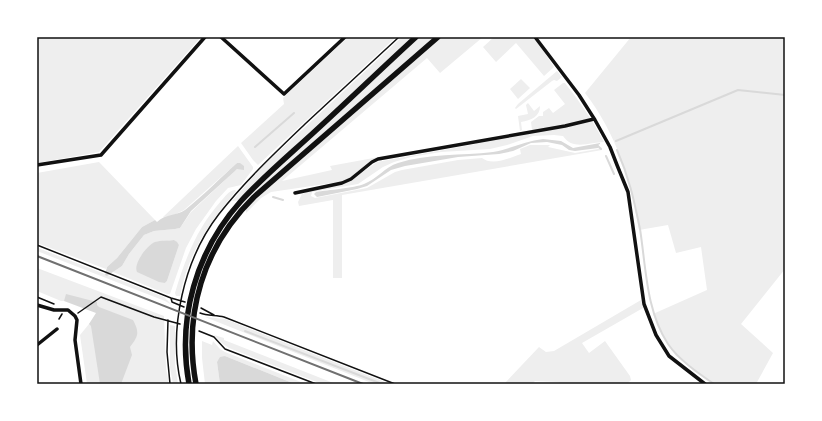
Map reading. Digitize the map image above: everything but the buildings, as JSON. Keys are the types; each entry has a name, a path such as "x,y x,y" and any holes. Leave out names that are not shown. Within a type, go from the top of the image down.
{"main road":[{"path":"189,384 185,343 189,306 200,266 209,246 220,228 251,191 416,37"},
{"path":"196,384 192,344 196,301 214,249 224,232 254,197 438,37"}],"street":[{"path":"37,165 101,155 205,37"},
{"path":"221,37 284,94 345,37"},
{"path":"535,37 579,95 610,147 628,192 644,304 656,335 669,356 705,384"},
{"path":"295,193 342,183 351,179 378,159 565,126 594,119"},
{"path":"37,305 54,310 68,310 76,317 78,323 75,340 81,384"},
{"path":"37,345 57,329"}],"path":[{"path":"37,245 171,298 178,299"},
{"path":"37,297 59,306"},
{"path":"84,309 99,298 103,297 154,317 176,322"},
{"path":"171,298 172,302 176,304"},
{"path":"204,310 214,315"},
{"path":"203,315 224,317 395,384"},
{"path":"168,320 167,352 170,384"},
{"path":"202,332 214,337 225,349 316,384"}],"shaded area":[{"path":"37,37 201,37 99,152 37,163"},
{"path":"348,37 396,37 258,165 241,143 284,104 283,98"},
{"path":"402,37 414,37 240,200 232,201 261,168"},
{"path":"419,37 435,37 240,207 239,206 251,194"},
{"path":"440,37 483,37 440,73 427,58 282,181 332,170 330,166 379,157 371,161 350,178 339,182 271,192 261,198 246,213 246,207"},
{"path":"494,37 532,37 554,67 544,76 516,43 496,62 483,47"},
{"path":"631,37 785,37 785,269 741,324 773,353 756,384 713,384 676,356 662,335 653,314 707,290 701,247 676,253 668,225 639,230 632,193 621,158 605,124 585,93"},
{"path":"557,71 562,77 557,81 552,81 516,109 515,108 518,104"},
{"path":"521,79 530,88 518,99 510,89"},
{"path":"565,83 581,104 604,142 582,145 567,141 563,136 533,136 490,149 441,152 411,157 383,167 358,184 312,192 311,196 315,198 367,188 395,172 458,160 482,158 491,161 501,160 521,154 520,149 530,145 550,145 548,147 575,153 598,149 601,147 602,150 342,195 342,278 333,278 333,200 299,206 298,202 302,194 311,190 345,184 377,162 476,144 476,141 532,130 531,122 539,116 543,116 543,112 549,108 553,113 565,104 554,90"},
{"path":"528,103 534,111 540,106 540,110 534,117 521,122 522,130 520,131 518,116 528,114 526,105"},
{"path":"543,139 561,141 573,148 600,144 598,145 598,148 575,151 569,150 562,145 547,142 531,143 513,151 499,154 458,157 405,166 391,170 367,186 317,197 314,194 316,192 348,188 364,184 393,165 410,160 433,156 493,152 530,141"},
{"path":"238,146 253,169 241,185 228,188 216,201 196,229 186,248 170,294 113,272 122,266 129,254 144,235 154,231 180,228 191,212 237,169 237,163 184,210 172,216 163,217","holes":["174,240 179,245 167,281 165,283 155,242"]},
{"path":"99,162 155,220 142,227 106,269 37,243 37,173"},
{"path":"237,163 244,166 244,170 237,169 191,211 180,228 154,231 144,235 129,254 122,266 107,276 105,275 107,267 117,258 142,227 155,220 157,222 160,219 185,210"},
{"path":"235,190 236,191 217,215 201,239 188,266 180,296 176,296 175,293 183,268 193,244 205,222 221,201 229,193"},
{"path":"174,240 179,245 165,283 159,282 137,272 137,264 148,247 157,241"},
{"path":"38,248 164,297 172,305 37,251"},
{"path":"37,268 164,316 166,368 169,384 87,384 80,335 98,313 65,300 61,301 37,291"},
{"path":"66,294 97,302 99,307 133,320 137,328 137,334 130,347 132,355 121,384 100,384 91,326 89,324 96,313 64,301"},
{"path":"641,300 643,308 582,343 589,353 605,341 630,376 631,380 627,384 562,384 558,382 535,381 532,384 504,384 539,347 546,352 554,351"},
{"path":"205,317 225,319 390,384 374,384"},
{"path":"170,325 175,326 175,364 178,384 173,384 170,367"},
{"path":"214,335 336,384 322,384 229,348"},
{"path":"202,341 212,345 213,341 225,352 306,384 295,384 225,356 217,362 220,384 205,384"},
{"path":"225,356 295,384 220,384 217,362 220,357"}],"waterway":[{"path":"616,141 738,90 785,95"},
{"path":"255,147 294,113"},
{"path":"597,145 601,149"},
{"path":"617,150 625,170 633,198 640,229 648,288 655,317 672,350 695,371 714,384"},
{"path":"606,156 614,174"},
{"path":"273,197 283,200"},
{"path":"245,331 382,384"}],"railway":[{"path":"37,256 363,384"}]}
